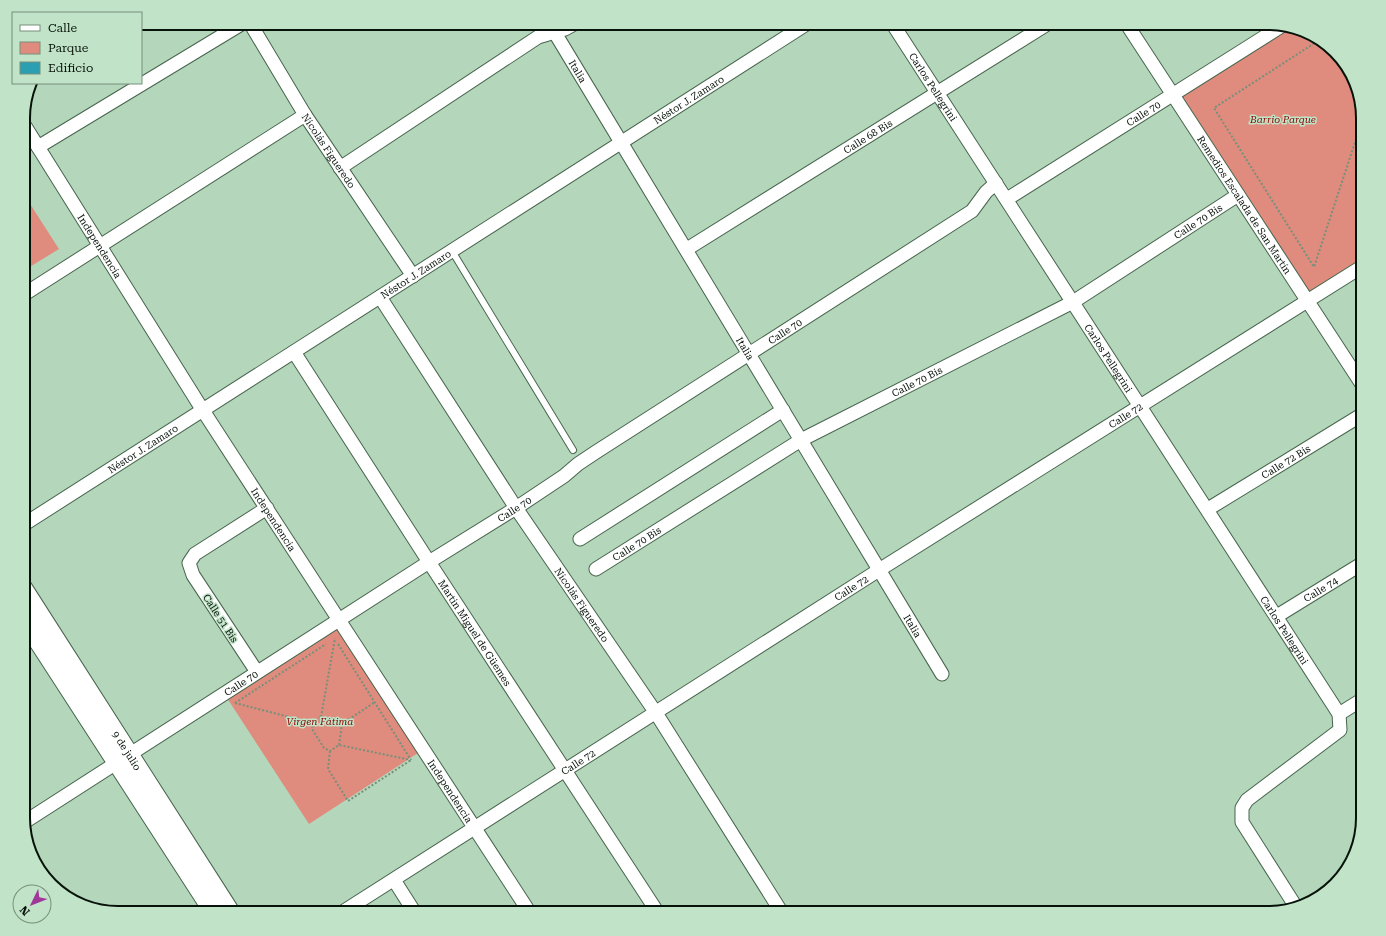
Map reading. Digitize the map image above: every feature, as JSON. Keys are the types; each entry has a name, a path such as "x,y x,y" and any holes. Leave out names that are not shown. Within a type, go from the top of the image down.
{"main road":[{"name":"9 de julio","path":"30,600 210,906"},
{"name":"9 de julio","path":"30,628 124,758 226,906"}],"street":[{"path":"38,147 231,30"},
{"name":"Nicolás Figueredo","path":"254,30 305,115 413,276"},
{"path":"340,168 549,30"},
{"name":"Italia","path":"553,30 942,674"},
{"name":"Néstor J. Zamaro","path":"30,520 202,409 294,352 797,30"},
{"name":"Carlos Pellegrini","path":"897,30 1208,509 1339,714"},
{"name":"Calle 68 Bis","path":"687,250 1038,30"},
{"name":"Remedios Escalada de San Martín","path":"1130,30 1356,375"},
{"name":"Calle 70","path":"1007,200 1274,31"},
{"path":"30,291 305,115"},
{"name":"Independencia","path":"30,134 202,409 525,906"},
{"name":"Calle 70","path":"30,818 338,620 516,508 564,476 596,452 972,212 986,192 996,183"},
{"name":"Calle 70 Bis","path":"596,569 801,440 1073,302 1238,195"},
{"name":"Calle 72","path":"352,906 879,570 1356,270"},
{"name":"Nicolás Figueredo","path":"380,297 516,508 656,713 778,906"},
{"name":"Martin Miguel de Güemes","path":"294,352 653,906"},
{"path":"580,539 783,410"},
{"name":"Calle 72 Bis","path":"1208,509 1356,418"},
{"name":"Calle 51 Bis","path":"257,672 193,575 189,563 195,554 267,508"},
{"name":"Calle 74","path":"1277,616 1356,567"},
{"path":"1293,902 1242,822 1242,808 1247,800 1340,730 1339,714 1356,703"},
{"path":"394,880 411,906"}],"lane":[{"path":"452,251 573,450"}],"path":[{"path":"1315,44 1214,108 1314,267 1356,139"},
{"path":"335,638 411,760"},
{"path":"330,751 324,748 312,729 313,723 322,717 335,638"},
{"path":"313,723 235,702 335,638"},
{"path":"342,724 375,702"},
{"path":"322,717 342,724"},
{"path":"340,745 342,724"},
{"path":"330,751 340,745 411,760"},
{"path":"330,751 328,769 348,801 411,760"}],"green space":[{"name":"Barrio Parque","path":"1274,31 1291,33 1307,39 1326,52 1341,69 1347,79 1353,95 1355,106 1356,270 1307,301 1172,95"},
{"path":"30,204 59,249 30,267"},
{"name":"Virgen Fátima","path":"337,626 418,753 309,824 227,698"}]}
